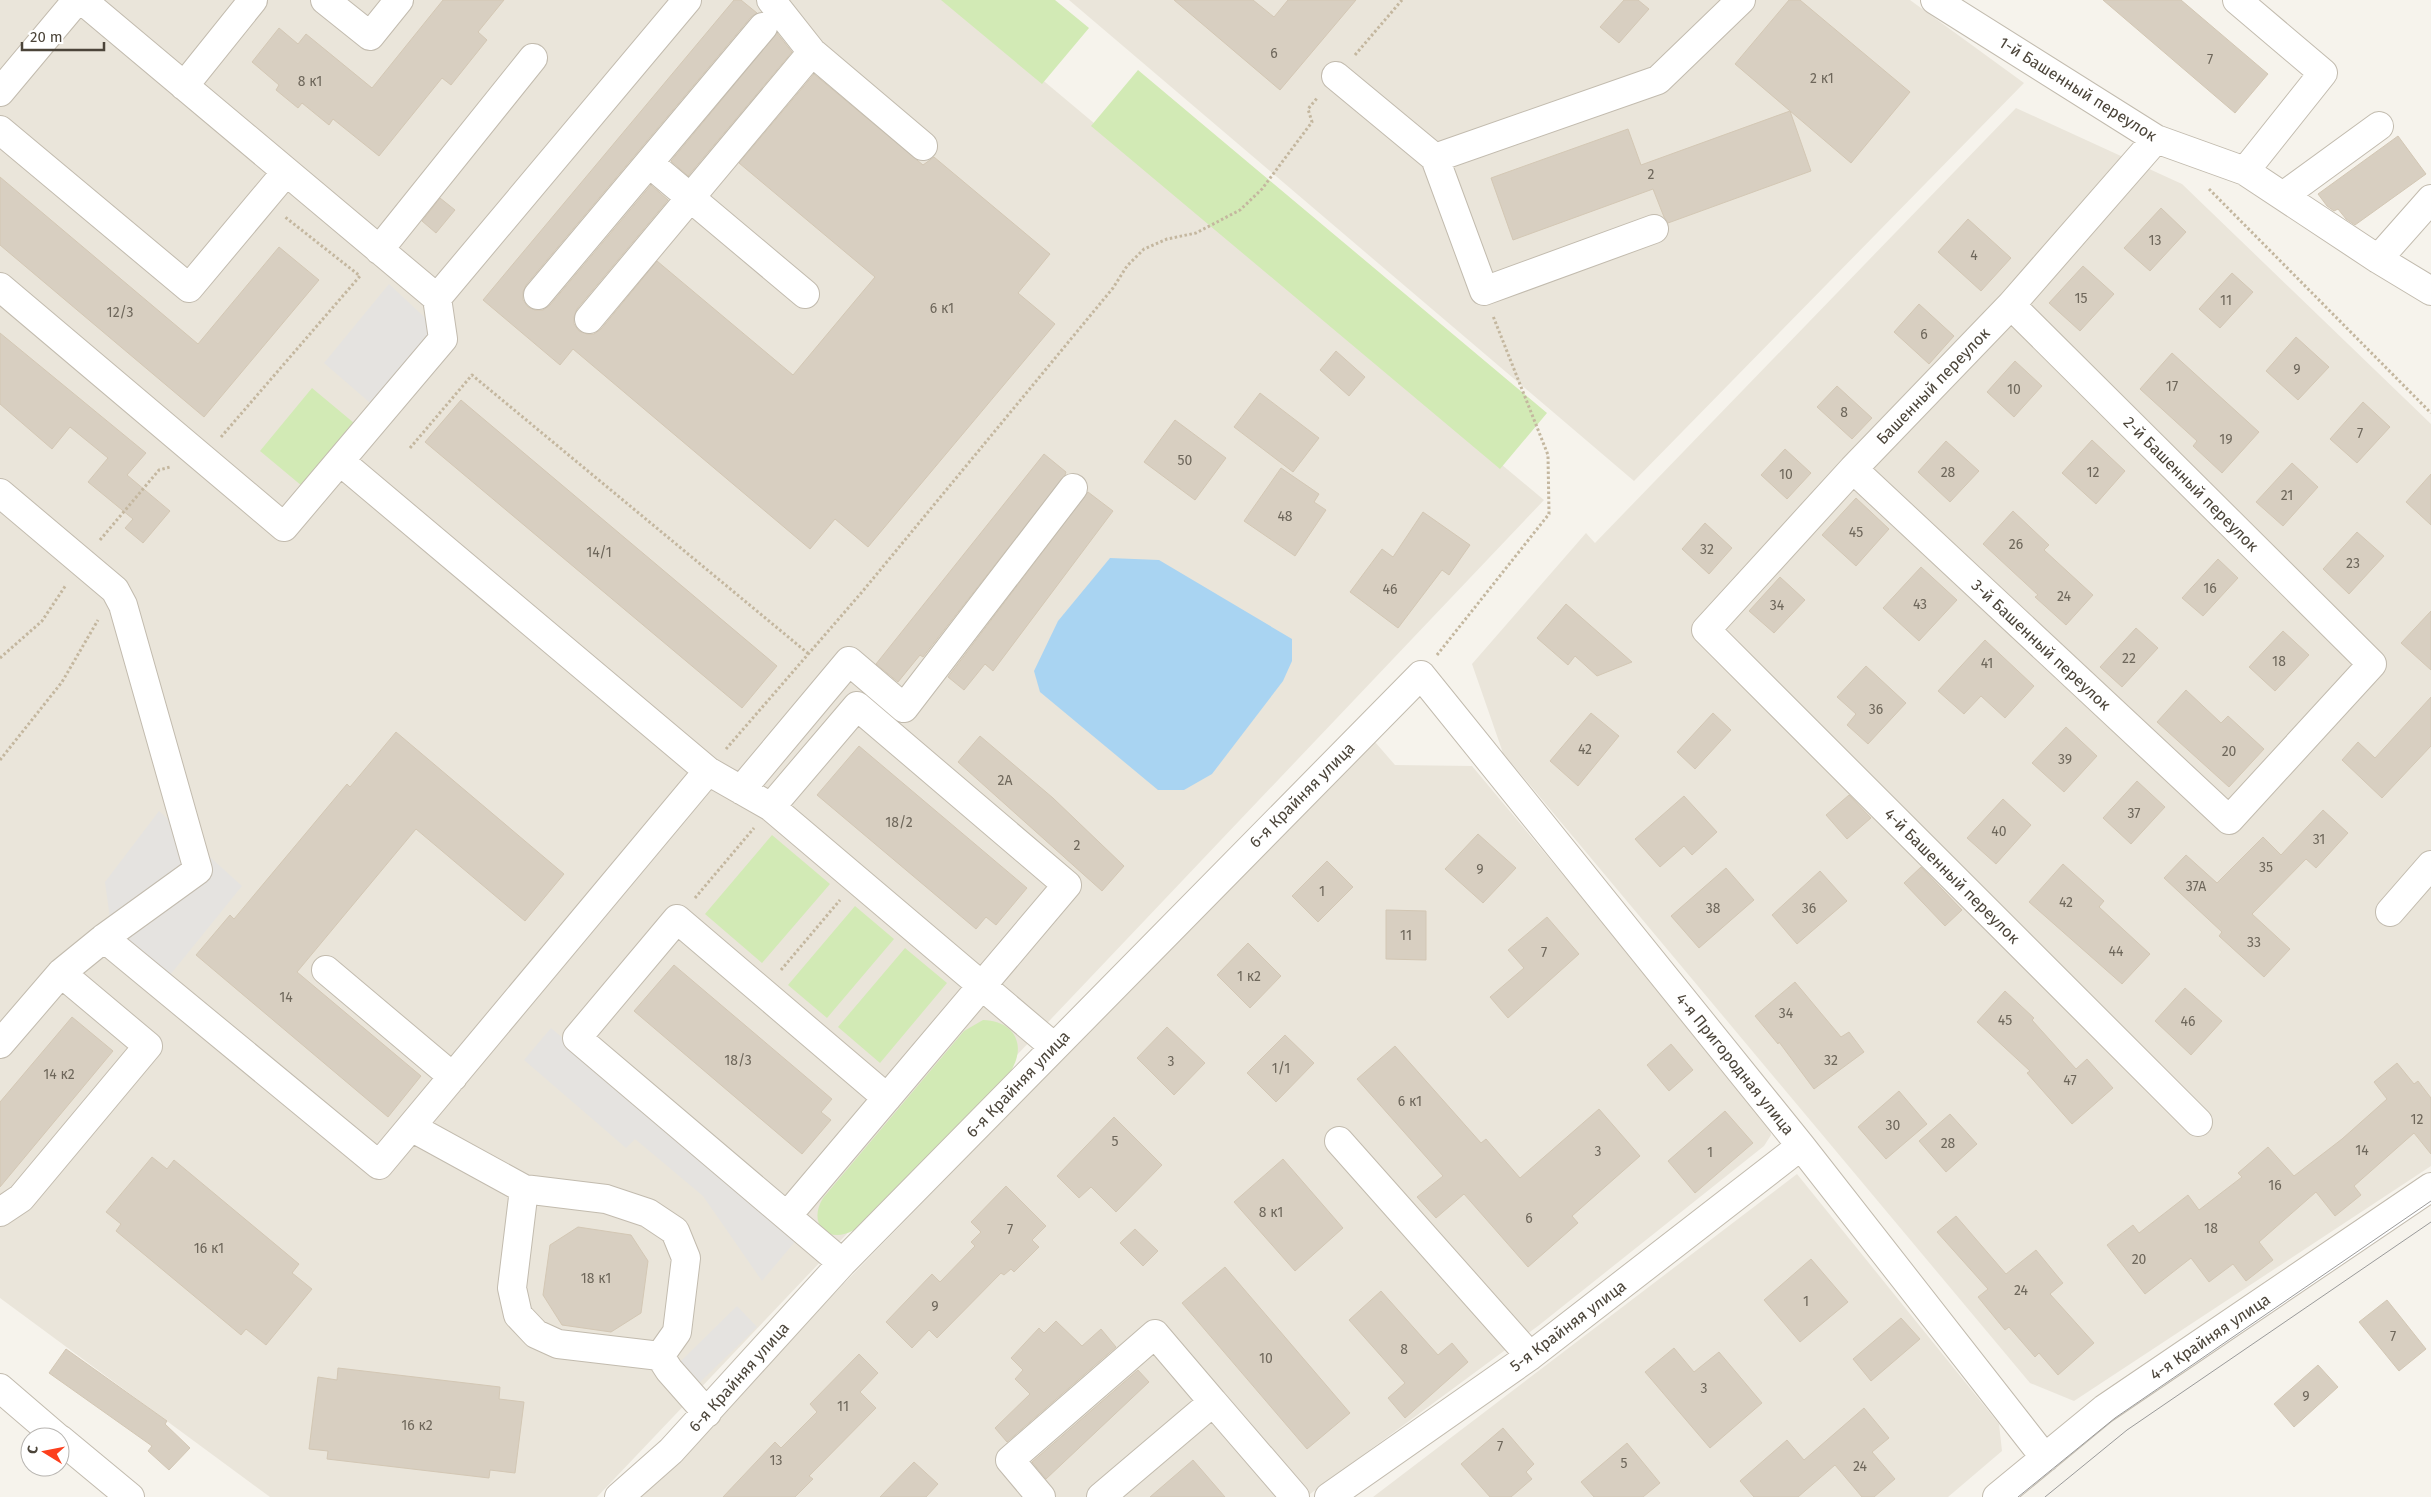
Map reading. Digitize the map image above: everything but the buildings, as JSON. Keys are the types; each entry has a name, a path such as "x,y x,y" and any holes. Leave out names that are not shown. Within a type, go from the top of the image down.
{"street":[{"path":"0,92 77,0"},
{"path":"0,288 284,527 341,462 443,338 437,298 82,0"},
{"path":"184,86 253,0"},
{"path":"324,0 370,36 399,0"},
{"path":"437,298 687,0"},
{"path":"771,0 812,52 923,146"},
{"path":"1435,158 1658,80 1741,0"},
{"name":"1-й Башенный переулок","path":"1935,0 2156,139 2246,171 2378,259 2431,291"},
{"path":"2238,0 2322,73 2246,171"},
{"path":"538,295 762,27"},
{"path":"588,319 812,52"},
{"path":"380,250 534,58"},
{"path":"1336,76 1435,158 1484,291 1654,229"},
{"path":"2283,196 2379,126"},
{"path":"0,130 189,288 286,172"},
{"name":"Башенный переулок","path":"1706,630 1853,469 2011,304 2156,139"},
{"path":"649,163 805,294"},
{"path":"2378,259 2431,200"},
{"name":"2-й Башенный переулок","path":"2011,304 2372,664 2230,820"},
{"path":"341,462 708,771 771,808 1054,1047"},
{"name":"3-й Башенный переулок","path":"1853,469 2230,820"},
{"path":"741,790 849,661 904,708 1073,488"},
{"path":"0,493 115,590 123,605 198,870 104,938 61,973 0,1044"},
{"name":"4-й Башенный переулок","path":"1706,630 2198,1122"},
{"name":"6-я Крайняя улица","path":"619,1497 671,1451 708,1413 842,1263 1421,675"},
{"name":"4-я Пригородная улица","path":"1421,675 1801,1146 2045,1458"},
{"path":"771,808 857,706 1067,884 787,1216"},
{"path":"104,938 379,1165 708,771"},
{"path":"2390,912 2431,865"},
{"path":"842,1263 577,1038 677,919 887,1098"},
{"path":"326,970 453,1077"},
{"path":"0,1212 21,1198 148,1046 61,973"},
{"path":"411,1127 524,1189 606,1199 648,1212 675,1231 686,1258 677,1332 660,1356"},
{"path":"1339,1141 1530,1356"},
{"name":"5-я Крайняя улица","path":"1329,1497 1530,1356 1801,1146"},
{"name":"4-я Крайняя улица","path":"1997,1497 2104,1409 2431,1187"},
{"path":"524,1189 512,1288 518,1315 536,1334 558,1344 660,1356"},
{"path":"1042,1497 1010,1460 1155,1334 1295,1497"},
{"path":"660,1356 669,1370 708,1413"},
{"path":"0,1388 46,1427"},
{"path":"1101,1497 1213,1402"},
{"path":"70,1447 130,1497"}],"path":[{"path":"708,771 810,654 1113,288 1127,266 1144,249 1167,239 1196,233 1240,210 1262,189 1312,122"},
{"path":"2205,185 2431,413"},
{"path":"203,458 360,276 264,199"},
{"path":"1421,675 1549,514 1548,456 1484,291"},
{"path":"410,448 472,375 810,654"},
{"path":"0,760 62,682 115,590"},
{"path":"677,919 771,808"},
{"path":"763,992 857,880"}],"shaded area":[{"path":"0,0 947,0 1544,500 597,1497 270,1497 0,1298"},
{"path":"1069,0 1910,0 2024,83 1634,481"},
{"path":"2016,108 2182,184 2431,424 2431,1166 2074,1401 2030,1383 1503,753 1472,664 1586,533 1595,543"},
{"path":"389,284 435,327 376,408 324,363"},
{"path":"1375,742 1395,765 1472,766 1769,1121 1771,1135 1764,1146 1538,1326 1306,1497 633,1497 675,1457 1347,767"},
{"path":"159,811 242,886 170,975 111,926 105,882"},
{"path":"551,1028 798,1238 762,1281 703,1196 635,1139 626,1148 524,1060"},
{"path":"1797,1174 1999,1424 2002,1451 1948,1497 1373,1497"},
{"path":"737,1306 757,1327 699,1383 679,1363"}],"green space":[{"path":"941,0 1055,0 1089,28 1042,84"},
{"path":"1138,70 1547,413 1500,469 1091,126"},
{"path":"312,388 354,423 302,486 260,451"},
{"path":"772,835 830,884 762,963 705,914"},
{"path":"855,906 894,939 827,1018 788,985"},
{"path":"905,948 947,983 880,1063 838,1027"},
{"path":"983,1020 994,1021 1003,1025 1010,1029 1015,1036 1018,1052 1011,1071 854,1230 836,1235 823,1229 819,1224 817,1216 823,1198 964,1031"}],"water":[{"path":"1110,558 1159,560 1292,639 1292,661 1283,681 1212,774 1184,790 1158,790 1040,692 1034,671 1058,621"}],"tram line":[{"path":"2018,1497 2115,1418 2431,1201"},
{"path":"2045,1497 2127,1430 2431,1222"}]}
